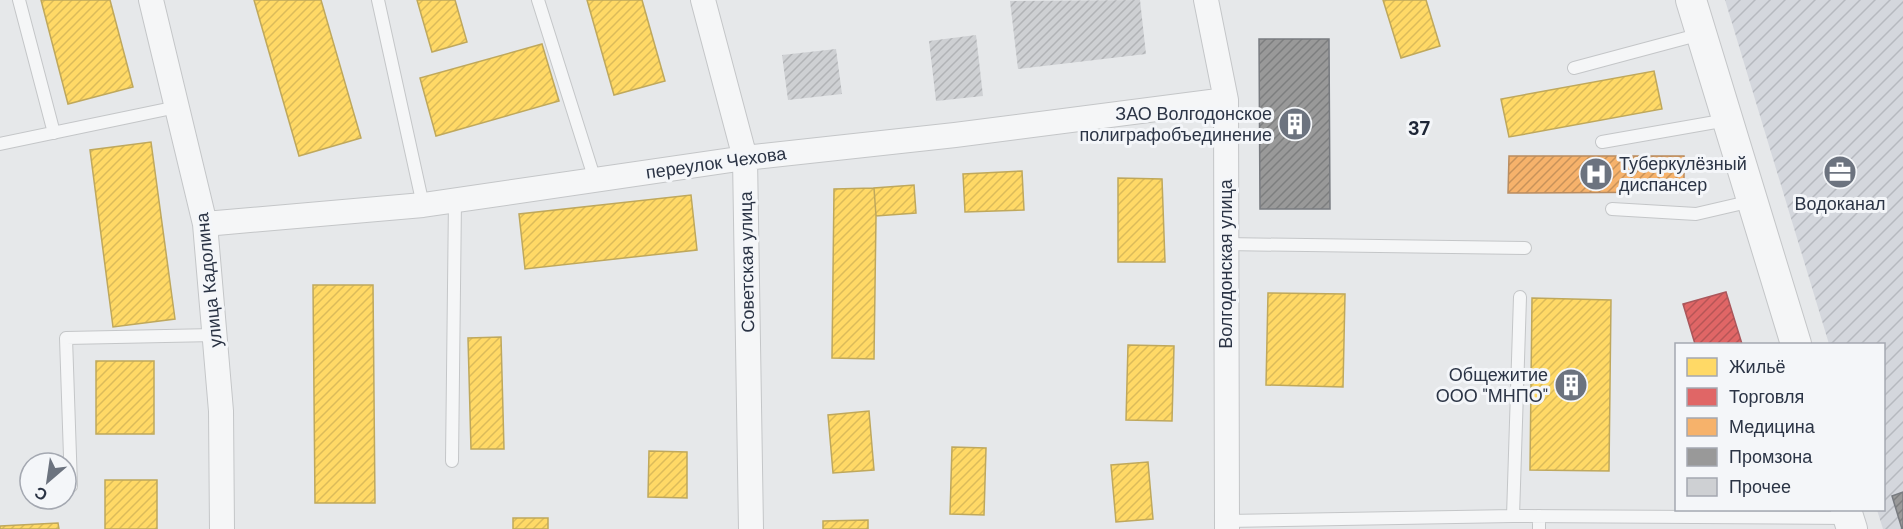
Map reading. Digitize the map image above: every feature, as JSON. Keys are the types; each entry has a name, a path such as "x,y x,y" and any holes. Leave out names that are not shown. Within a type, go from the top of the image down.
{"street":[{"name":"улица Кадолина","path":"151,0 205,224 222,411 222,529"},
{"name":"Советская улица","path":"703,0 745,158 751,529"},
{"name":"Волгодонская улица","path":"1206,0 1226,100 1227,525"},
{"path":"1690,0 1795,343"},
{"name":"переулок Чехова","path":"205,224 423,205 745,158 955,135 1226,100"}],"lane":[{"path":"19,0 54,133"},
{"path":"378,0 423,205"},
{"path":"538,0 595,180"},
{"path":"1574,68 1701,34"},
{"path":"0,144 177,106"},
{"path":"1602,142 1727,120"},
{"path":"452,461 455,200"},
{"path":"1612,209 1696,214 1752,201"},
{"path":"1225,243 1525,248"},
{"path":"1513,516 1520,297"},
{"path":"70,451 66,338 215,335"},
{"path":"1227,525 1513,516 1849,519"},
{"path":"1539,516 1539,529"}],"shaded area":[{"name":"Водоканал","path":"1725,0 1903,0 1903,529 1883,529 1877,511 1885,511 1885,343 1829,343"}],"building: Жильё":[{"path":"41,0 110,0 133,87 68,104"},
{"path":"254,0 321,0 361,138 299,156"},
{"path":"417,0 455,0 467,42 432,52"},
{"path":"587,0 642,0 665,81 614,95"},
{"path":"1383,0 1426,0 1440,46 1401,58"},
{"path":"542,44 559,101 436,136 420,78"},
{"path":"1654,71 1662,109 1509,137 1501,99"},
{"path":"151,142 175,319 113,327 90,150"},
{"path":"1022,171 1024,210 965,212 963,174"},
{"path":"1118,178 1162,179 1165,262 1118,262"},
{"path":"914,185 916,213 876,216 874,188"},
{"path":"874,188 876,216 874,359 832,358 834,189"},
{"path":"691,195 697,250 525,269 519,214"},
{"path":"313,285 373,285 375,503 315,503"},
{"path":"1268,293 1345,294 1343,387 1266,385"},
{"name":"Общежитие ООО \"МНПО\"","path":"1532,298 1611,300 1609,471 1530,470"},
{"path":"501,337 504,449 471,449 468,338"},
{"path":"1128,345 1174,346 1172,421 1126,420"},
{"path":"96,361 154,361 154,434 96,434"},
{"path":"869,411 874,470 833,473 828,415"},
{"path":"952,447 986,448 984,515 950,514"},
{"path":"649,451 687,452 687,498 648,497"},
{"path":"1148,462 1153,519 1116,522 1111,465"},
{"path":"105,480 157,480 157,529 105,529"},
{"path":"513,518 548,518 548,529 513,529"},
{"path":"868,520 868,529 823,529 823,521"},
{"path":"58,523 59,529 0,529 0,526"}],"building: Торговля":[{"path":"1726,292 1742,343 1695,343 1683,304"}],"building: Медицина":[{"name":"Туберкулёзный диспансер","path":"1509,156 1684,156 1684,192 1508,193"}],"building: Промзона":[{"name":"ЗАО Волгодонское полиграфобъединение","path":"1259,39 1329,39 1330,209 1260,209"},
{"path":"1903,492 1903,529 1902,529 1892,496"}],"building: Прочее":[{"path":"1140,0 1146,54 1018,69 1010,1"},
{"path":"976,35 983,96 936,101 929,41"},
{"path":"836,49 842,94 788,100 782,55"}],"place":[{"name":"ЗАО Волгодонское полиграфобъединение","path":"1295,124"},
{"name":"Водоканал","path":"1840,172"},
{"name":"Туберкулёзный диспансер","path":"1596,174"},
{"name":"Общежитие ООО \"МНПО\"","path":"1571,385"}],"district":[{"name":"37","path":"1419,128"}]}
